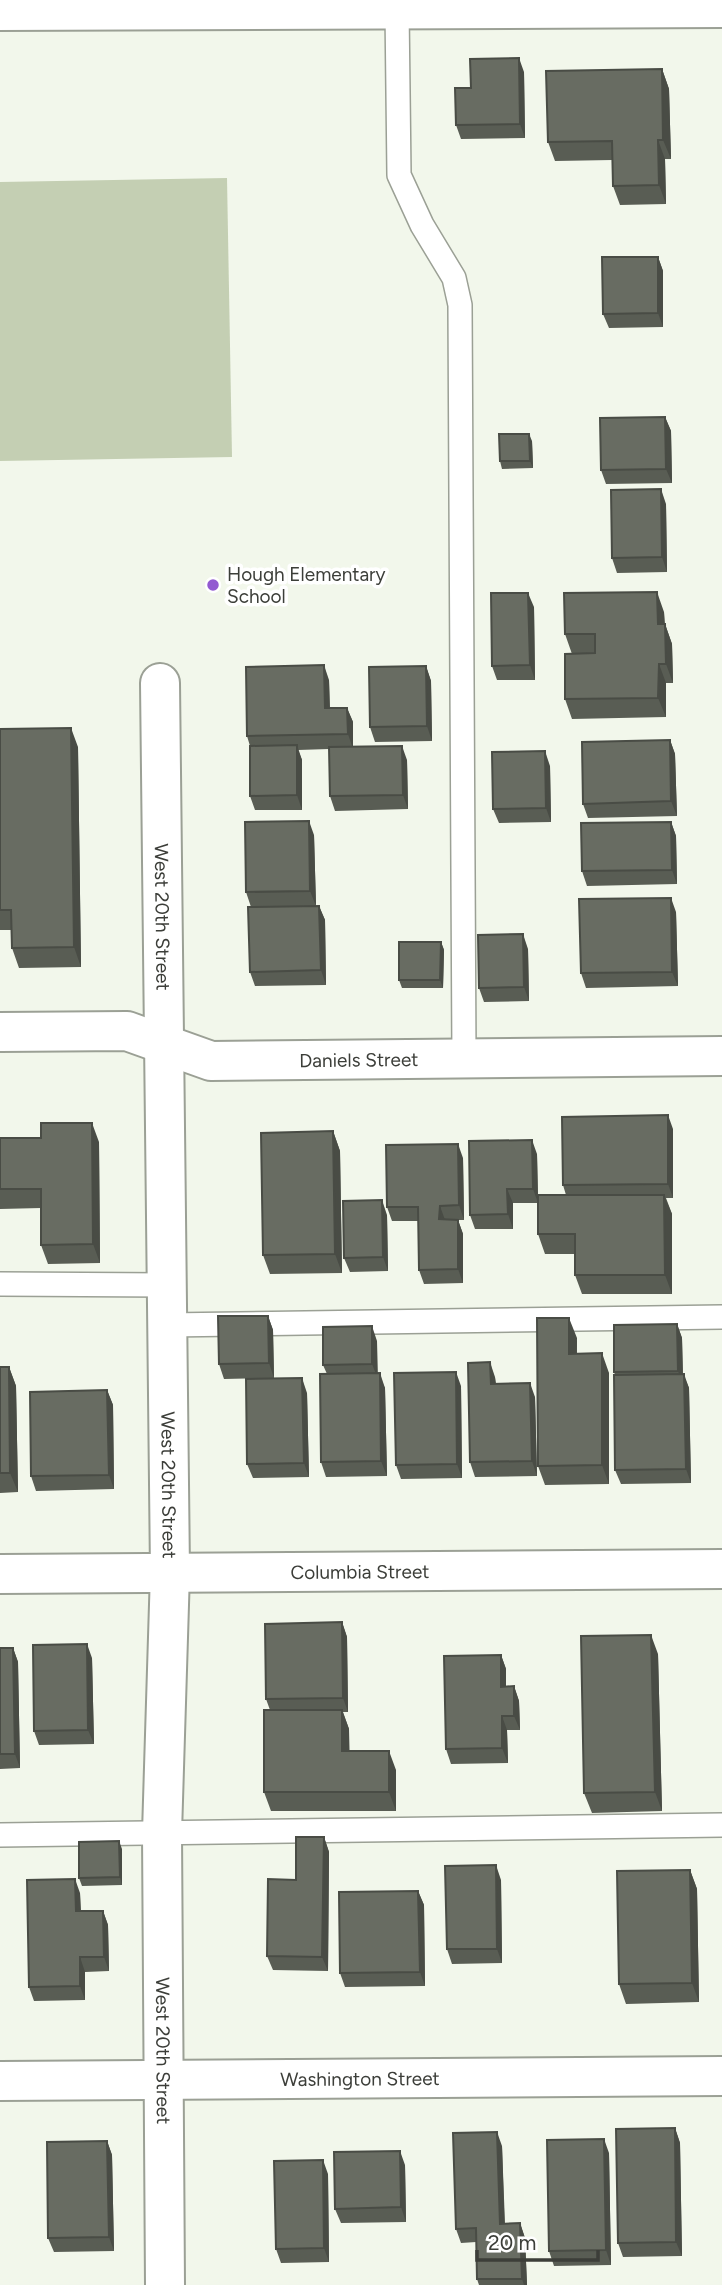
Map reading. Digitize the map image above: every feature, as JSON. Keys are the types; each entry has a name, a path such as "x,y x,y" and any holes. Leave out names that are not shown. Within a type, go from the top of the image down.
{"street":[{"path":"0,11 170,6 397,9 722,8"},
{"name":"West 20th Street","path":"160,683 170,1572 162,1833 165,2285"},
{"name":"Daniels Street","path":"0,1032 128,1031 211,1061 722,1056"},
{"name":"Columbia Street","path":"0,1574 722,1569"},
{"name":"Washington Street","path":"0,2081 722,2076"}],"lane":[{"path":"397,9 399,175 422,225 454,278 460,305 464,1059"},
{"path":"0,1284 167,1285"},
{"path":"167,1325 722,1317"},
{"path":"0,1835 722,1825"}],"green space":[{"path":"227,178 232,457 0,461 0,182"}],"building":[{"path":"519,58 520,124 456,125 455,88 471,88 470,59"},
{"path":"662,69 663,140 658,140 659,185 613,186 612,141 548,142 546,71"},
{"path":"602,257 658,257 658,313 603,314"},
{"path":"665,417 666,469 601,470 600,418"},
{"path":"499,434 529,434 530,461 500,461"},
{"path":"661,489 662,557 612,558 611,490"},
{"path":"657,592 658,624 665,624 666,664 659,664 658,698 565,699 565,654 595,653 595,634 565,634 564,593"},
{"path":"491,593 528,593 530,665 492,666"},
{"path":"324,665 325,708 347,708 348,734 247,736 246,667"},
{"path":"426,666 427,726 370,727 369,667"},
{"path":"71,728 74,947 12,948 11,910 0,910 0,729"},
{"path":"670,740 671,801 583,804 582,742"},
{"path":"297,745 297,795 250,796 250,746"},
{"path":"402,746 403,795 330,796 329,747"},
{"path":"545,751 546,808 493,809 492,752"},
{"path":"309,821 310,891 246,892 245,822"},
{"path":"671,822 672,870 582,871 581,823"},
{"path":"671,898 672,972 581,973 579,899"},
{"path":"319,906 321,970 250,972 248,907"},
{"path":"523,934 524,987 479,988 478,935"},
{"path":"399,942 441,942 440,980 399,980"},
{"path":"668,1115 668,1184 563,1185 562,1117"},
{"path":"41,1123 92,1123 93,1244 41,1245 41,1189 0,1189 0,1138 41,1138"},
{"path":"333,1131 335,1254 263,1255 261,1133"},
{"path":"532,1140 533,1189 507,1189 508,1214 470,1215 469,1141"},
{"path":"458,1144 459,1205 440,1206 439,1219 458,1220 458,1269 419,1270 418,1207 387,1207 386,1145"},
{"path":"538,1195 664,1195 665,1275 575,1275 575,1234 538,1234"},
{"path":"382,1200 383,1257 344,1258 343,1201"},
{"path":"218,1316 268,1316 269,1363 219,1364"},
{"path":"537,1318 569,1318 569,1354 602,1353 602,1465 538,1466"},
{"path":"677,1324 678,1371 614,1372 614,1325"},
{"path":"372,1326 372,1364 323,1365 323,1327"},
{"path":"490,1362 491,1384 530,1383 532,1461 470,1462 468,1363"},
{"path":"0,1367 9,1367 10,1473 0,1473"},
{"path":"456,1372 457,1464 396,1465 394,1373"},
{"path":"380,1373 381,1461 321,1462 320,1374"},
{"path":"684,1374 686,1469 615,1470 614,1375"},
{"path":"302,1378 304,1463 247,1464 246,1379"},
{"path":"107,1390 109,1475 31,1476 30,1392"},
{"path":"342,1622 343,1698 266,1699 265,1624"},
{"path":"651,1635 655,1792 584,1793 581,1636"},
{"path":"87,1644 88,1730 34,1731 33,1645"},
{"path":"0,1648 13,1648 15,1754 0,1754"},
{"path":"501,1655 501,1687 514,1686 514,1716 502,1716 502,1748 446,1749 444,1656"},
{"path":"264,1710 342,1710 342,1751 389,1751 389,1792 264,1792"},
{"path":"296,1837 324,1837 322,1957 267,1956 268,1879 296,1880"},
{"path":"119,1841 120,1877 79,1878 79,1842"},
{"path":"496,1865 497,1949 447,1949 445,1866"},
{"path":"690,1870 692,1983 619,1984 617,1871"},
{"path":"75,1879 76,1911 103,1911 104,1957 80,1957 80,1986 29,1987 27,1880"},
{"path":"418,1891 420,1972 340,1973 339,1892"},
{"path":"675,2128 676,2242 618,2243 616,2129"},
{"path":"497,2132 500,2224 520,2223 522,2279 477,2279 476,2228 456,2229 453,2133"},
{"path":"604,2139 606,2250 549,2251 547,2140"},
{"path":"107,2141 109,2237 48,2238 47,2142"},
{"path":"400,2151 401,2207 335,2209 334,2152"},
{"path":"323,2160 324,2248 276,2249 274,2161"}],"place":[{"name":"Hough Elementary School","path":"213,585"}]}
